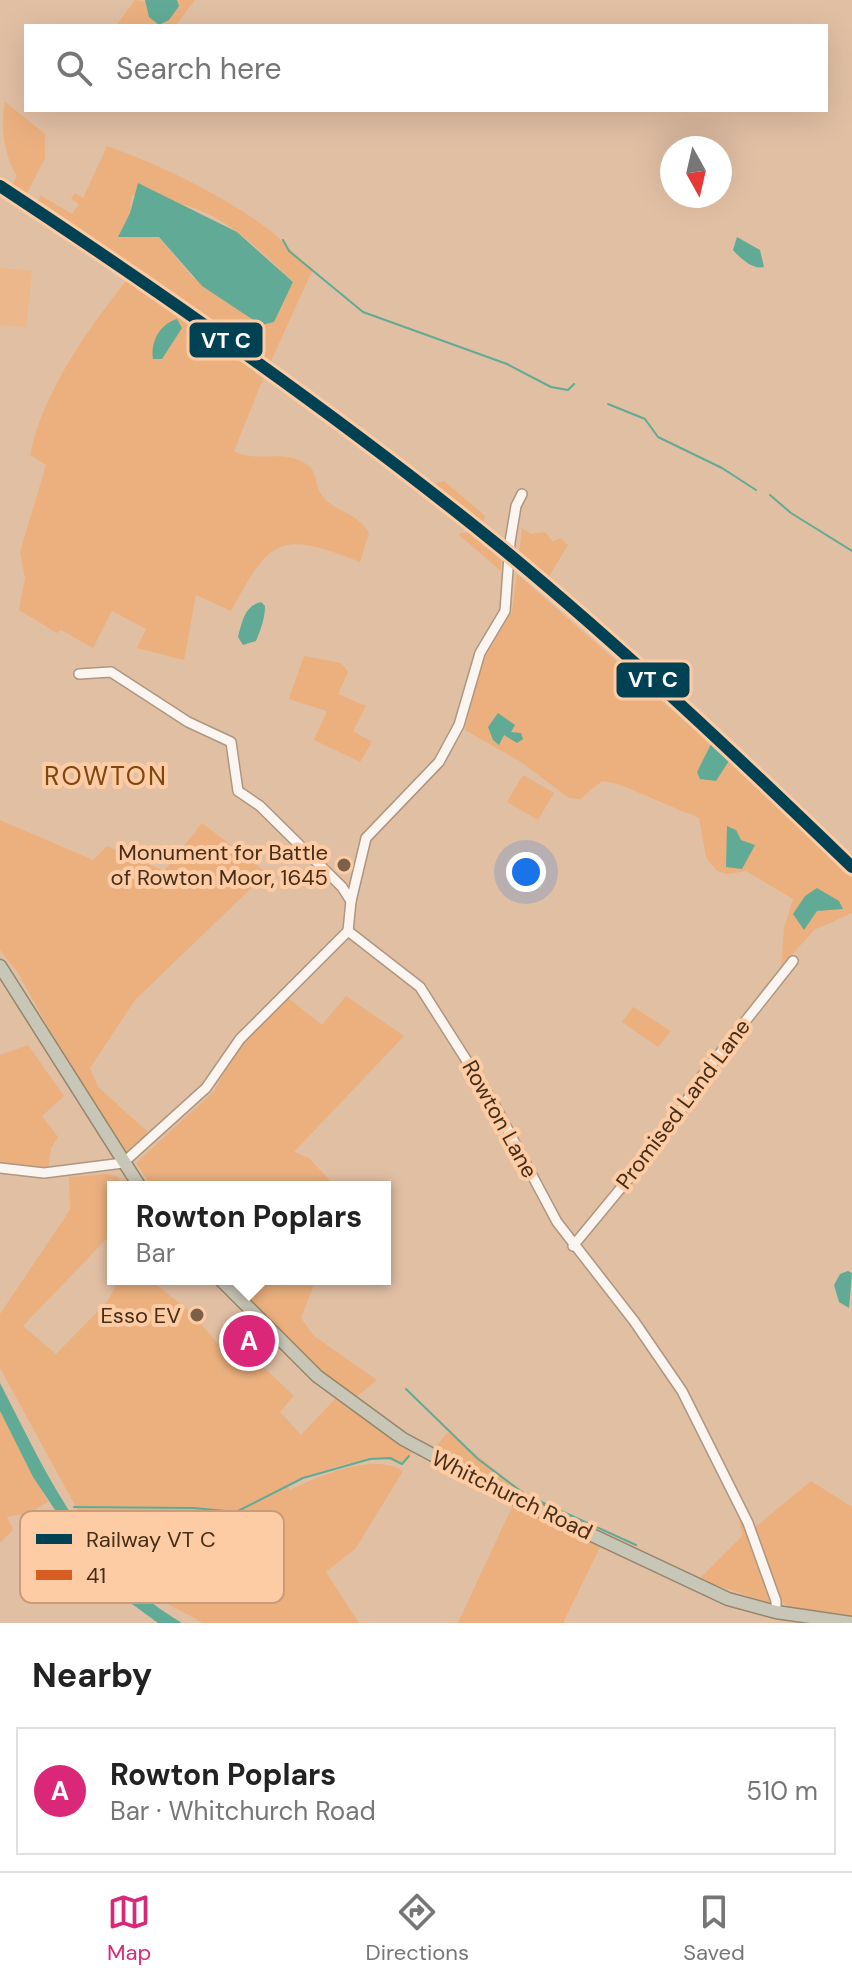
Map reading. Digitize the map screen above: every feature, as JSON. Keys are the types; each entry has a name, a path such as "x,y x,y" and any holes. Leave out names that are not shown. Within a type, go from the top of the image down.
{"highway":[{"path":"0,966 136,1181"},
{"name":"Whitchurch Road","path":"226,1285 317,1376 435,1459 716,1594 785,1617 852,1623"}],"street":[{"path":"0,1168 44,1173 123,1163 206,1088 240,1039 348,931 351,901 366,838 432,771 459,725 480,653 505,611 510,542 516,506 522,494"},
{"path":"79,674 111,672 188,722 231,742 238,791 269,814 342,887 351,901"},
{"name":"Rowton Lane","path":"348,931 420,987 493,1102 573,1246 634,1321 682,1391 748,1523 776,1601 785,1617"},
{"name":"Promised Land Lane","path":"573,1246 668,1131 702,1076 793,961"}],"shaded area":[{"path":"135,0 179,6 177,0 195,0 177,24 117,24"},
{"path":"5,102 45,134 45,158 26,195 12,185 17,176 4,140"},
{"path":"107,146 190,181 249,215 273,233 313,269 271,361 137,267 38,204 40,195 72,214 79,204 71,199 75,193 83,198","holes":["132,195 181,204 203,212 245,238 270,260 293,282 274,322 192,277 159,237 118,237 130,213"]},
{"path":"0,268 32,271 26,327 0,325"},
{"path":"126,281 265,374 234,451 249,456 288,457 304,463 313,471 324,498 360,522 369,533 360,562 312,546 295,544 280,547 257,568 231,611 196,595 184,660 137,648 146,629 112,611 93,648 61,630 57,633 19,610 25,578 20,552 46,465 30,455 36,432 68,364"},
{"path":"444,481 485,516 483,524 431,485"},
{"path":"522,528 531,534 545,532 553,542 560,538 568,545 548,578 519,554"},
{"path":"469,532 501,559 501,571 458,534"},
{"path":"517,574 711,744 699,768 716,781 729,761 852,878 852,913 814,930 781,967 784,928 793,899 746,871 728,874 717,871 706,857 699,818 618,784 602,781 580,799 569,798 521,762 465,730 481,663 512,612"},
{"path":"304,656 341,663 348,672 338,694 366,706 353,731 372,742 360,762 314,740 327,711 289,699"},
{"path":"523,775 554,793 538,820 507,802"},
{"path":"0,820 93,860 107,846 164,871 202,823 267,873 135,1000 90,1068 98,1087 149,1133 125,1154 79,1083 18,973 0,950"},
{"path":"346,996 404,1036 294,1152 309,1158 330,1181 148,1181 136,1163 214,1091 240,1044 288,998 322,1025"},
{"path":"633,1007 671,1031 658,1047 622,1022"},
{"path":"28,1045 64,1096 42,1116 58,1137 51,1148 48,1168 0,1164 0,1055"},
{"path":"105,1174 116,1176 121,1181 107,1181 107,1238 23,1326 56,1354 106,1303 116,1285 157,1285 192,1313 240,1370 255,1359 294,1396 280,1412 301,1435 337,1397 412,1452 402,1464 376,1460 344,1464 287,1486 290,1490 316,1478 362,1465 391,1466 403,1471 356,1548 326,1572 359,1623 203,1623 166,1603 284,1603 284,1511 78,1511 0,1368 0,1314 70,1210 69,1177"},
{"path":"234,1285 314,1285 301,1318 314,1336 377,1380 355,1398 293,1347"},
{"path":"0,1411 48,1502 32,1511 20,1511 20,1515 7,1517 13,1530 0,1543"},
{"path":"448,1432 526,1495 469,1472 432,1451"},
{"path":"811,1481 852,1507 852,1615 790,1607 780,1601 753,1529"},
{"path":"515,1507 602,1543 563,1623 458,1623 511,1509"},
{"path":"739,1515 772,1598 769,1603 699,1579 742,1536"}],"water":[{"path":"145,0 177,0 179,6 169,20 158,24 149,17"},
{"path":"138,183 237,232 293,282 274,322 261,325 202,286 159,237 118,237 130,213"},
{"path":"737,237 760,250 764,267 751,265 733,250"},
{"path":"177,319 182,328 162,359 153,359 153,346 158,334"},
{"path":"261,602 265,606 264,615 256,641 243,645 238,637 245,616 251,607"},
{"path":"498,713 515,725 511,732 521,733 523,739 517,743 504,735 499,745 493,740 488,727"},
{"path":"711,744 729,761 716,781 700,779 697,772"},
{"path":"727,826 736,830 741,840 755,845 742,869 726,867"},
{"path":"817,888 839,901 843,909 817,911 804,930 793,914 805,896"},
{"path":"852,1273 849,1308 839,1302 834,1285 840,1274"},
{"path":"0,1383 69,1511 56,1511 33,1477 0,1411"},
{"path":"131,1603 153,1603 182,1623 158,1623"}],"waterway":[{"path":"283,240 289,251 363,312 507,364 551,387 568,390 574,384"},
{"path":"608,404 645,419 658,437 722,468 756,490"},
{"path":"770,495 791,513 852,551"},
{"path":"406,1389 478,1459 526,1495 636,1545"},
{"path":"238,1511 303,1478 370,1459 390,1458 402,1464 409,1456"},
{"path":"74,1507 226,1511"}],"transit line":[{"path":"0,186 256,362 443,501 594,626 852,867"}],"place":[{"name":"Monument for Battle of Rowton Moor, 1645","path":"344,865"},
{"name":"Esso EV","path":"197,1315"},
{"name":"Rowton Poplars","path":"249,1341"}],"district":[{"name":"ROWTON","path":"106,776"}]}
